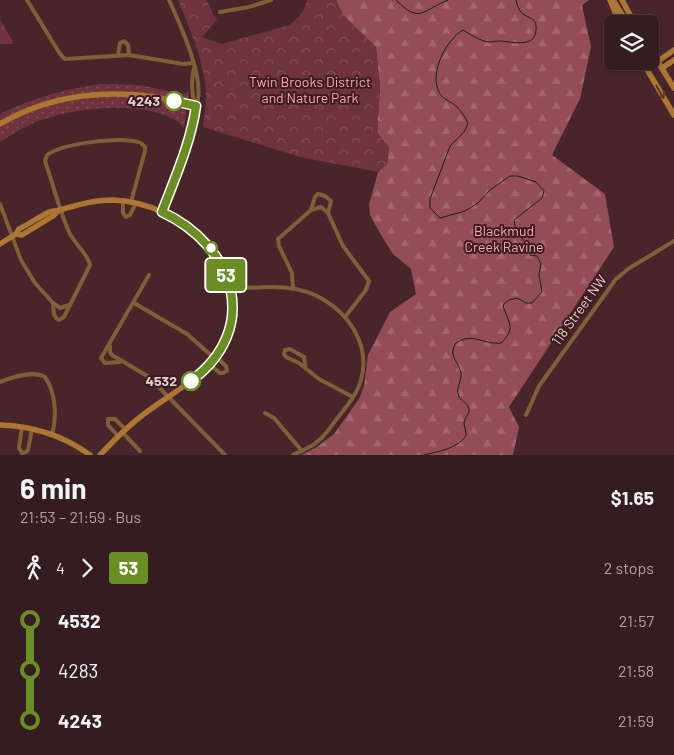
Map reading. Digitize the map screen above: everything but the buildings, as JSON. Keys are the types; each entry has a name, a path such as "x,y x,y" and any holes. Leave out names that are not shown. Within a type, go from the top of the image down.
{"street":[{"path":"27,0 65,60 118,55 194,66"},
{"path":"162,212 182,158 196,106 193,98 194,66 170,0"},
{"path":"220,12 248,7 271,0"},
{"path":"611,0 617,15"},
{"path":"611,0 622,15"},
{"path":"622,0 630,15"},
{"path":"118,55 120,43 124,42 128,45 129,56"},
{"path":"659,58 674,50"},
{"path":"662,68 674,60"},
{"path":"659,65 674,88"},
{"path":"648,70 674,115"},
{"path":"0,124 24,112 52,102 96,94 145,95 196,106"},
{"path":"53,303 55,317 61,320 90,263 72,237 59,210 45,161 47,155 69,146 91,142 137,141 144,144 145,151 133,203 130,215 126,217 123,213 123,201"},
{"path":"312,210 314,197 318,194 325,196 331,201 328,213"},
{"path":"0,244 14,236 19,229 51,211 96,201 123,201 162,212 180,221 205,242 218,258 225,272 230,287 231,321 224,341 215,357 199,374 122,432 100,455"},
{"path":"0,204 26,270 53,303 62,308 70,304"},
{"path":"293,289 290,269 278,242 281,236 312,210 321,207 328,213 343,246 369,281 368,286 345,317"},
{"name":"118 Street NW","path":"526,415 539,386 616,280 628,269 674,241"},
{"path":"225,272 210,276 208,280 212,283 230,287 293,289 322,299 345,317 353,327 361,346 363,360 361,378 353,397 326,433 313,444 293,455"},
{"path":"125,362 103,363 102,357 149,275"},
{"path":"134,302 187,334 226,366 226,372 220,373 209,364"},
{"path":"110,346 111,354 149,377 225,455"},
{"path":"306,369 304,357 290,349 285,350 284,354 286,357 296,361 306,369 319,379 353,397"},
{"path":"0,382 38,374 46,377 54,405 52,435"},
{"path":"265,413 274,418 302,451"},
{"path":"0,425 22,427 52,435 74,444 90,455"},
{"path":"22,427 19,448 22,453 28,450 32,429"},
{"path":"122,432 140,451"}],"green space":[{"name":"Twin Brooks District and Nature Park","path":"178,0 206,0 217,20 202,37 222,44 289,25 301,14 307,0 336,0 343,15 376,47 380,88 377,132 389,147 387,164 378,172 300,157 203,127 206,96 204,77 196,47"},
{"name":"Blackmud Creek Ravine","path":"336,0 589,0 582,5 591,47 580,99 552,155 605,194 614,247 509,407 519,427 513,455 301,455 317,447 334,434 359,399 364,386 368,355 390,312 416,294 411,269 393,254 370,215 369,205 378,172 387,164 389,148 377,132 380,88 376,47 343,15"},
{"path":"0,19 13,42 13,44 0,44"},
{"path":"101,84 139,85 184,94 189,91 184,129 181,124 173,119 158,113 123,108 104,108 66,113 49,118 25,127 0,142 0,114 49,95"}],"waterway":[{"path":"396,0 410,12 416,13 426,11 448,0"},
{"path":"424,455 453,447 466,436 464,424 469,409 458,394 461,373 453,356 455,344 461,340 472,338 501,343 506,338 510,329 503,305 509,300 517,298 526,303 532,303 542,292 539,275 541,264 537,256 530,255 524,241 516,231 514,220 542,198 544,191 536,182 518,176 510,176 490,190 478,203 465,211 440,218 430,208 430,199 450,146 464,132 468,123 459,109 439,92 436,76 441,58 451,41 463,30 488,42 524,43 533,38 536,33 536,23 522,13 518,8 516,0"}],"bus line":[{"name":"53","path":"174,101 196,106 182,158 162,212 180,221 193,231 214,252 225,272 232,302 232,315 222,347 208,366 191,381"}],"place":[{"name":"4243","path":"174,101"},
{"name":"4532","path":"191,381"}]}
